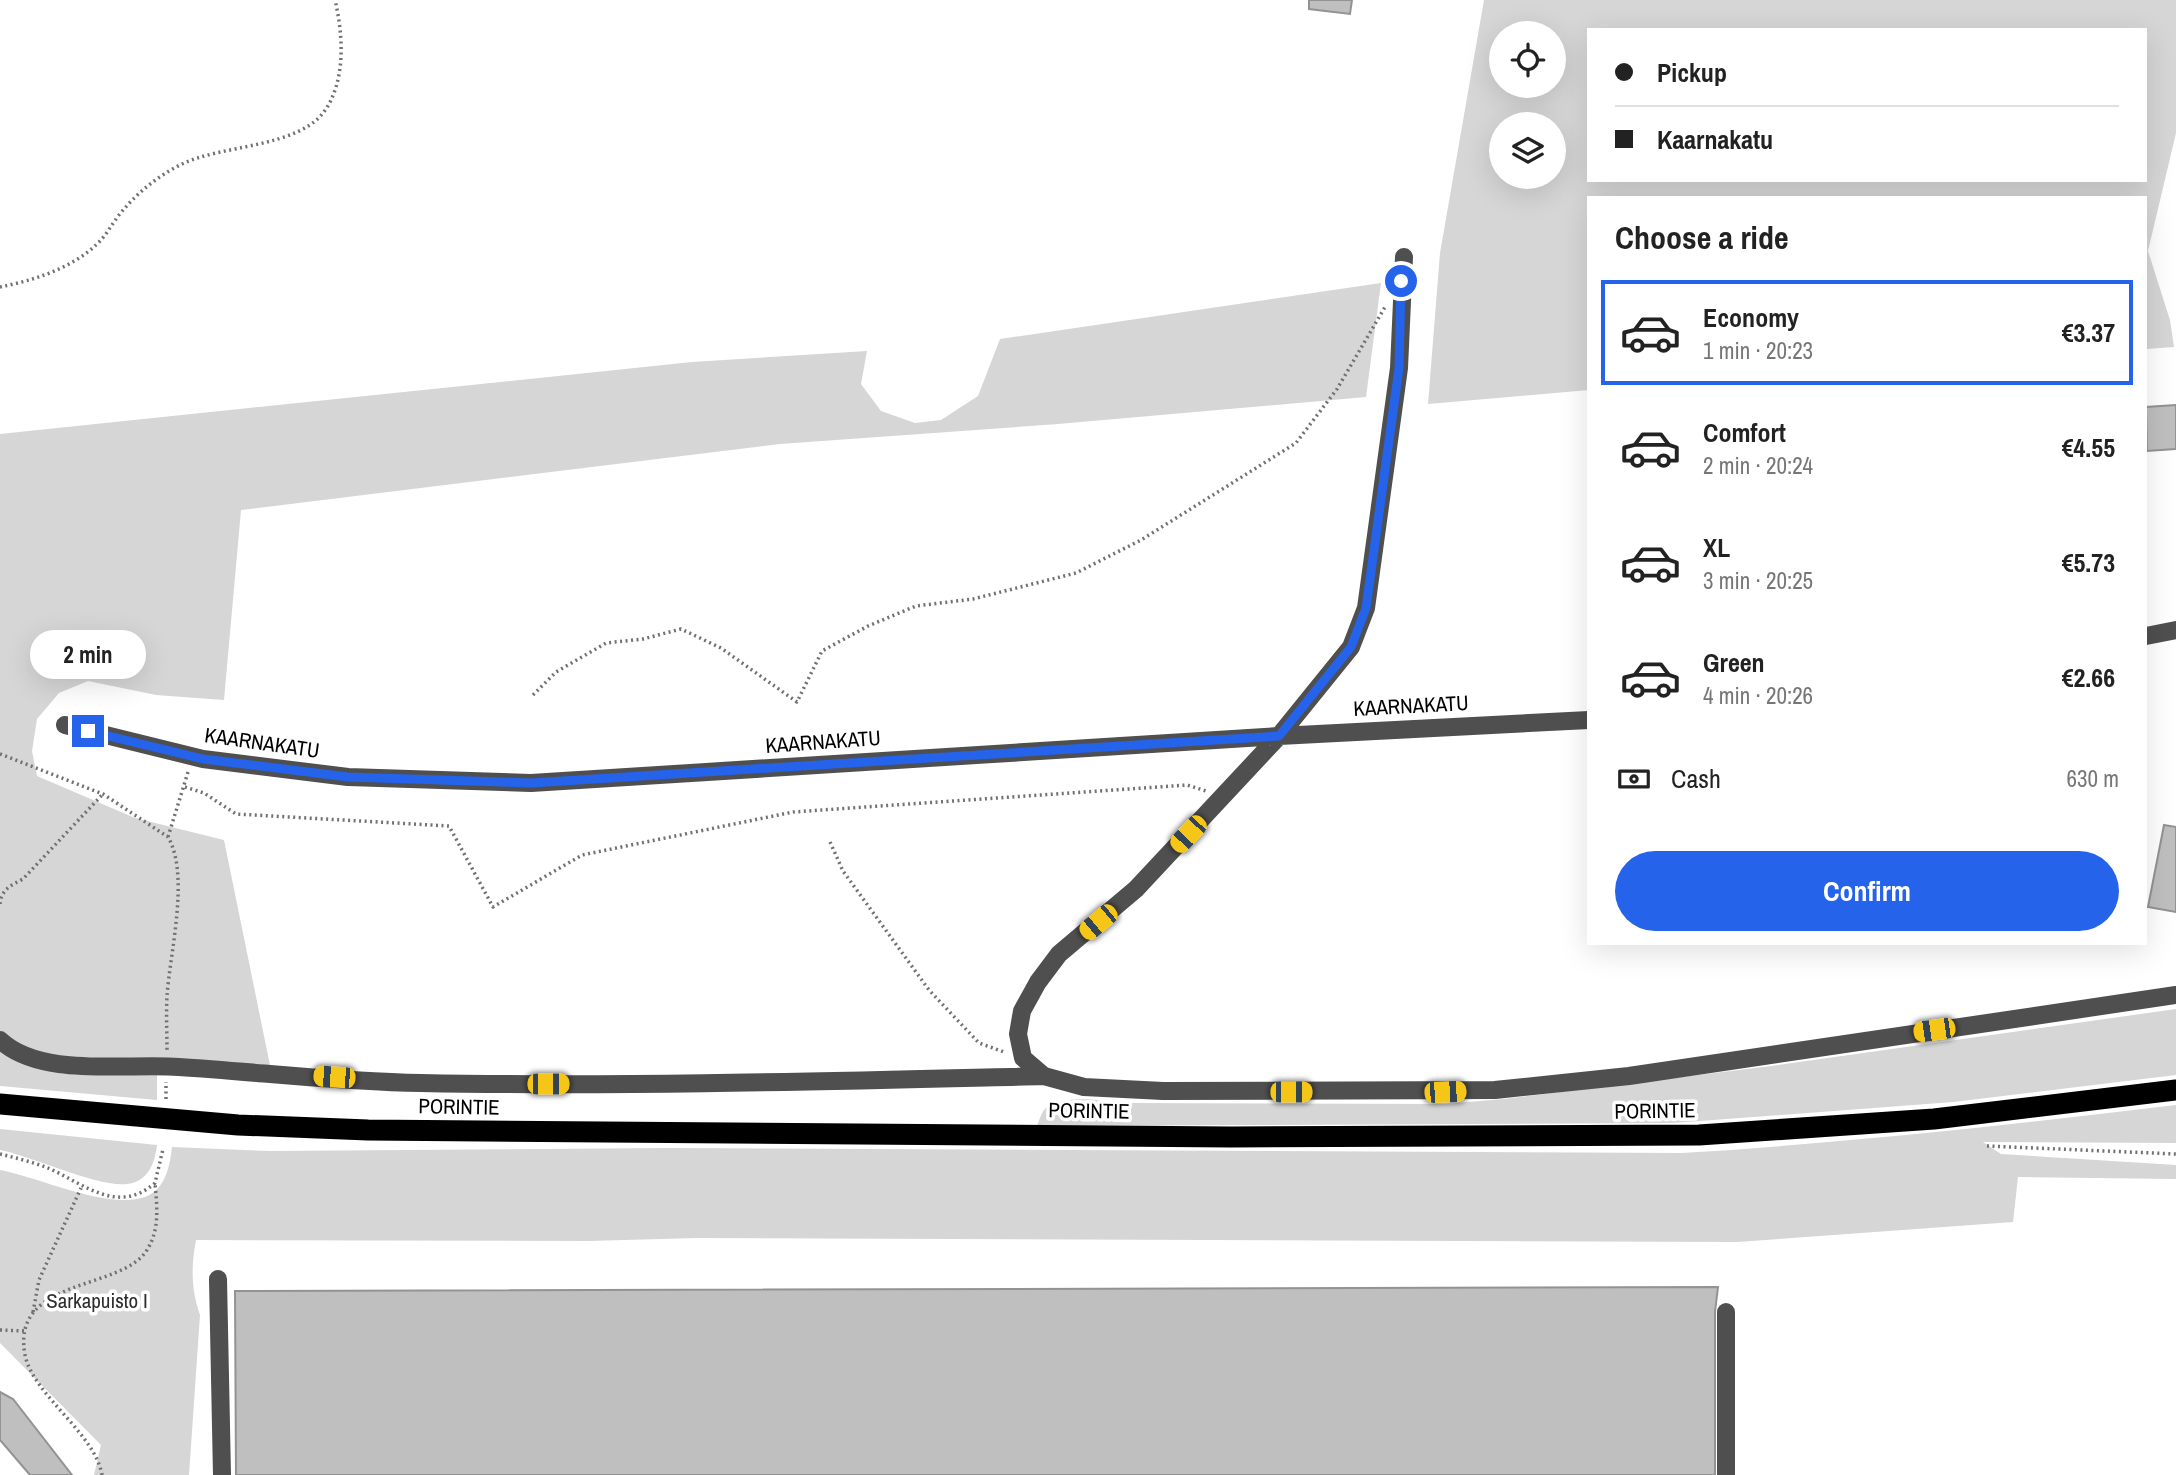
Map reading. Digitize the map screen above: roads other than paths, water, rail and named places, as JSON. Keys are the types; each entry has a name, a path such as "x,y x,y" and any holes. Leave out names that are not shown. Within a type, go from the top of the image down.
{"highway":[{"name":"PORINTIE","path":"0,1104 238,1125 368,1130 1465,1138 1699,1135 1816,1129 1934,1119 2176,1090"}],"street":[{"path":"1044,1076 1023,1058 1018,1034 1022,1011 1038,982 1059,954 1136,889 1223,796 1279,736 1351,647 1366,608 1399,368 1404,257"},
{"path":"2147,636 2176,630"},
{"name":"KAARNAKATU","path":"65,725 191,756 348,777 531,783 1279,736 1587,720"},
{"path":"0,1041 11,1051 36,1061 167,1066 432,1083 626,1085 1044,1076 1084,1087 1163,1091 1495,1090 1629,1076 2176,995"},
{"path":"218,1279 222,1475"},
{"path":"1726,1312 1726,1475"}],"park label":[{"name":"Sarkapuisto I","path":"97,1301"}]}
